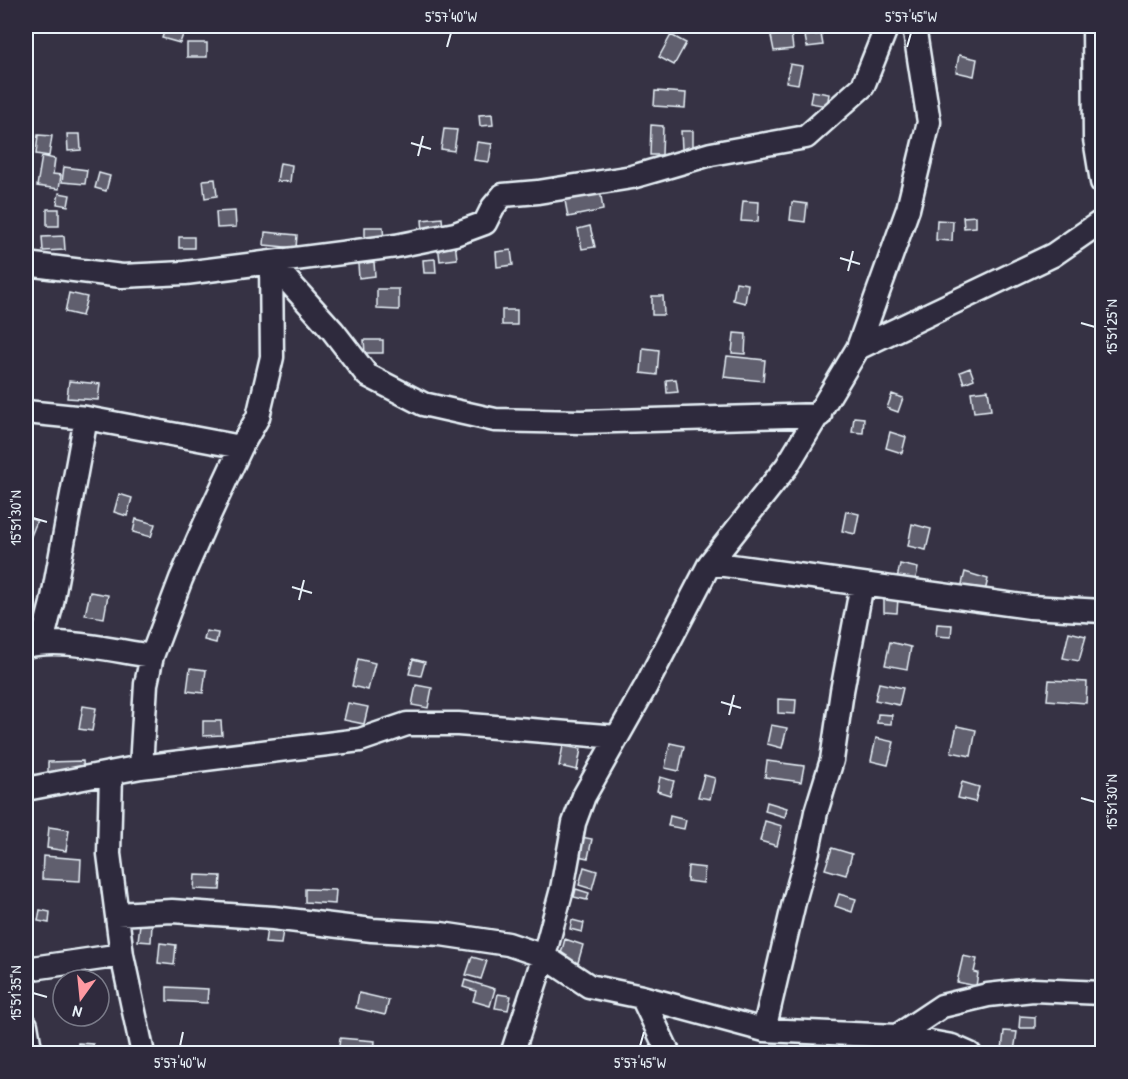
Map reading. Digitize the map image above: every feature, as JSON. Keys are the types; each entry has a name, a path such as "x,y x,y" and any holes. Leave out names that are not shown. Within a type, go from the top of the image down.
{"street":[{"path":"26,264 122,276 185,273 396,246 455,234 485,223 493,207 503,195 538,192 632,177 711,154 806,137 863,86 887,26"},
{"path":"512,1053 544,956 562,889 574,823 584,796 646,686 710,563 787,466 820,415 858,348 908,209 929,123 914,26"},
{"path":"1094,26 1095,139 1102,182"},
{"path":"858,348 1053,255 1102,221"},
{"path":"271,262 333,330 367,375 423,404 495,420 580,422 820,415"},
{"path":"141,767 146,684 152,656 181,579 241,447 258,417 272,357 271,262"},
{"path":"26,412 86,418 241,447"},
{"path":"86,418 52,603 34,644 152,656"},
{"path":"710,563 1030,608 1102,611"},
{"path":"764,1030 816,812 832,760 862,584"},
{"path":"26,789 141,767 360,740 407,724 458,724 617,737"},
{"path":"111,773 109,854 122,955 143,1053"},
{"path":"117,914 172,910 273,918 372,930 441,934 508,944 544,956 589,986 642,997 764,1030 897,1036 952,1046 970,1053"},
{"path":"26,969 122,955"},
{"path":"897,1036 942,1006 988,995 1033,990 1102,993"},
{"path":"642,997 669,1053"},
{"path":"26,1025 31,1053"}],"building":[{"path":"166,26 186,26 180,43 162,38"},
{"path":"791,33 793,49 774,51 771,36"},
{"path":"821,34 823,45 807,47 805,36"},
{"path":"671,35 686,43 674,65 659,57"},
{"path":"187,43 207,43 207,57 187,57"},
{"path":"959,55 977,59 974,76 956,72"},
{"path":"790,64 802,66 798,84 786,82"},
{"path":"655,91 686,93 685,108 654,106"},
{"path":"812,91 829,94 827,106 810,103"},
{"path":"492,114 493,125 480,126 479,115"},
{"path":"651,125 663,126 662,155 650,155"},
{"path":"444,129 457,130 454,151 441,149"},
{"path":"681,131 693,131 693,149 682,149"},
{"path":"67,134 80,134 81,150 68,151"},
{"path":"38,135 52,136 49,156 36,154"},
{"path":"477,142 492,144 489,162 474,160"},
{"path":"42,156 55,159 53,174 61,175 59,189 37,186"},
{"path":"280,163 292,165 290,182 277,181"},
{"path":"64,167 87,170 85,184 62,182"},
{"path":"99,173 110,176 106,191 95,188"},
{"path":"215,179 217,196 205,198 203,180"},
{"path":"600,189 603,210 568,217 564,195"},
{"path":"59,193 70,195 68,206 57,204"},
{"path":"743,201 759,202 758,222 741,221"},
{"path":"792,202 807,204 805,222 790,220"},
{"path":"47,209 59,209 59,226 47,226"},
{"path":"235,211 236,227 217,228 216,212"},
{"path":"976,216 976,227 964,228 963,217"},
{"path":"442,218 443,230 423,232 422,220"},
{"path":"937,220 953,221 952,241 936,240"},
{"path":"590,226 595,247 582,249 578,229"},
{"path":"365,227 383,227 384,244 365,244"},
{"path":"265,232 297,235 296,248 264,245"},
{"path":"64,236 65,250 43,251 42,237"},
{"path":"179,237 194,237 194,248 179,248"},
{"path":"455,242 457,259 440,261 438,244"},
{"path":"511,250 513,265 497,267 496,252"},
{"path":"435,259 436,273 424,273 423,260"},
{"path":"374,262 375,276 359,278 358,264"},
{"path":"736,282 748,284 745,303 733,300"},
{"path":"377,289 399,289 399,310 377,309"},
{"path":"69,293 87,297 82,316 65,312"},
{"path":"652,296 663,296 664,315 652,315"},
{"path":"502,310 517,310 517,325 502,325"},
{"path":"734,333 746,334 745,354 732,353"},
{"path":"364,340 383,340 383,353 365,353"},
{"path":"643,348 659,350 657,375 641,373"},
{"path":"727,356 765,360 763,381 724,377"},
{"path":"970,368 974,379 964,383 960,372"},
{"path":"676,379 678,392 667,393 666,380"},
{"path":"69,381 100,384 98,400 67,398"},
{"path":"988,390 991,410 974,412 971,392"},
{"path":"892,394 903,398 898,412 887,408"},
{"path":"854,417 864,418 863,433 852,432"},
{"path":"890,432 906,437 902,453 886,448"},
{"path":"119,494 132,498 127,516 114,512"},
{"path":"846,511 859,514 855,534 842,531"},
{"path":"26,517 37,521 31,536 26,534"},
{"path":"136,519 155,524 151,537 133,532"},
{"path":"912,524 931,529 926,550 908,546"},
{"path":"900,564 918,568 915,582 897,579"},
{"path":"965,572 988,579 984,595 961,588"},
{"path":"90,592 108,595 104,618 85,615"},
{"path":"884,598 898,598 897,613 884,612"},
{"path":"937,624 952,625 951,637 936,636"},
{"path":"206,631 218,633 216,643 204,640"},
{"path":"1069,632 1086,636 1079,661 1063,658"},
{"path":"890,642 911,647 907,669 885,665"},
{"path":"358,659 375,663 368,690 352,686"},
{"path":"413,659 425,662 421,676 409,674"},
{"path":"190,668 206,670 203,693 187,691"},
{"path":"1049,680 1087,682 1086,703 1047,700"},
{"path":"879,683 903,688 899,705 875,700"},
{"path":"416,685 432,688 428,708 412,705"},
{"path":"778,699 796,700 795,714 778,713"},
{"path":"348,703 368,707 364,724 344,720"},
{"path":"83,706 96,708 92,731 79,729"},
{"path":"878,714 892,715 891,724 877,723"},
{"path":"203,721 221,721 222,735 203,736"},
{"path":"771,725 787,728 782,748 767,744"},
{"path":"957,726 976,730 971,756 951,752"},
{"path":"876,738 894,742 888,765 871,761"},
{"path":"670,743 684,746 679,771 665,768"},
{"path":"563,746 581,749 577,770 559,766"},
{"path":"83,761 84,776 48,777 48,762"},
{"path":"767,761 804,766 801,782 765,777"},
{"path":"704,775 715,778 710,799 698,797"},
{"path":"660,777 674,781 670,795 657,791"},
{"path":"962,782 979,787 975,802 958,798"},
{"path":"767,802 787,808 785,817 765,811"},
{"path":"670,816 686,820 684,829 668,826"},
{"path":"765,821 782,826 777,846 760,841"},
{"path":"49,827 69,830 66,851 47,848"},
{"path":"576,836 592,839 588,858 573,855"},
{"path":"832,848 852,854 846,875 825,869"},
{"path":"43,856 81,859 80,881 42,879"},
{"path":"688,866 705,868 703,883 687,881"},
{"path":"584,867 597,871 592,889 579,885"},
{"path":"195,875 221,876 220,890 194,889"},
{"path":"305,889 336,890 335,904 305,902"},
{"path":"576,889 589,893 587,900 574,897"},
{"path":"839,894 856,899 852,912 835,906"},
{"path":"40,910 50,912 49,923 38,921"},
{"path":"572,920 584,923 582,932 570,929"},
{"path":"140,924 152,924 151,942 138,941"},
{"path":"267,928 283,930 281,944 265,943"},
{"path":"565,939 583,945 577,966 559,961"},
{"path":"160,943 176,945 174,965 158,963"},
{"path":"963,956 977,959 974,972 978,973 976,986 957,982"},
{"path":"472,957 487,961 481,979 466,975"},
{"path":"465,980 495,989 490,1006 473,1001 476,991 463,987"},
{"path":"167,987 208,989 207,1003 167,1001"},
{"path":"359,993 389,1000 385,1015 356,1008"},
{"path":"498,994 511,996 508,1010 495,1008"},
{"path":"1020,1016 1035,1017 1035,1028 1019,1028"},
{"path":"1004,1031 1017,1032 1014,1051 1002,1050"},
{"path":"340,1038 375,1041 374,1054 338,1054"},
{"path":"78,1043 93,1044 92,1054 77,1054"}]}
